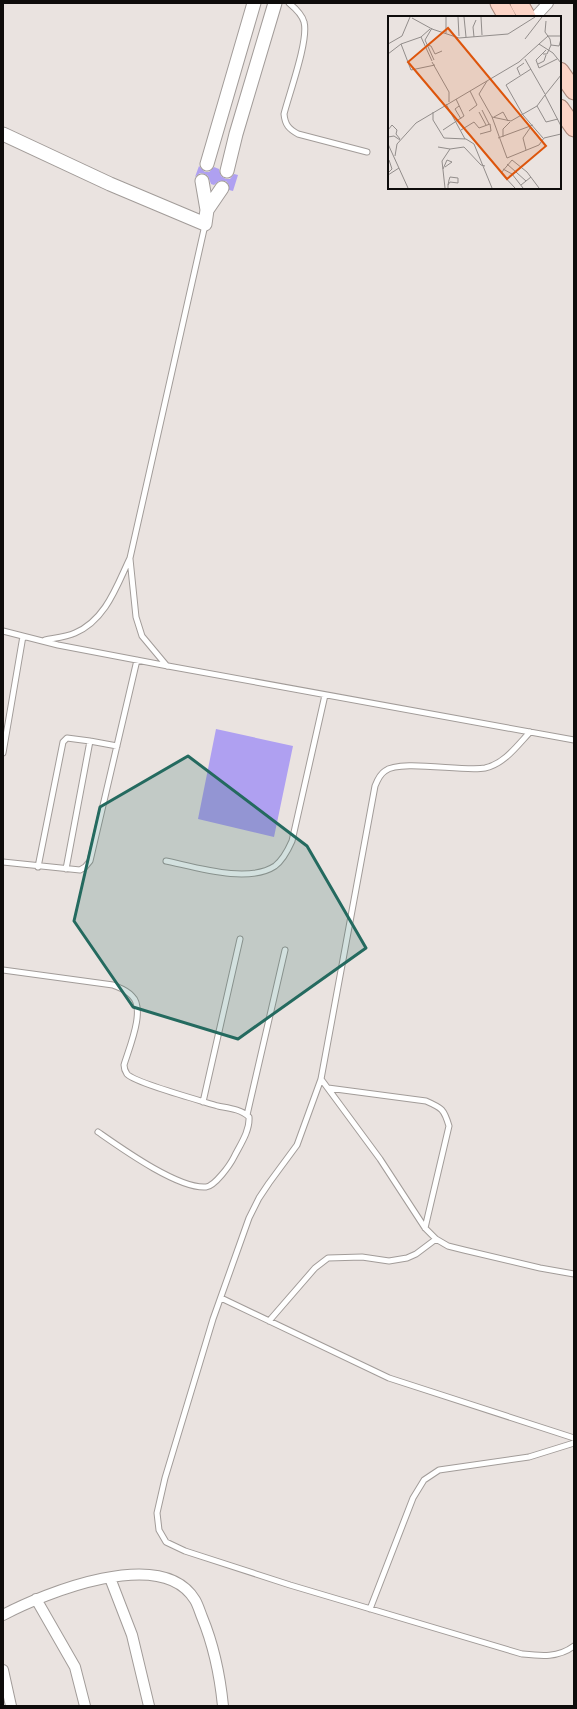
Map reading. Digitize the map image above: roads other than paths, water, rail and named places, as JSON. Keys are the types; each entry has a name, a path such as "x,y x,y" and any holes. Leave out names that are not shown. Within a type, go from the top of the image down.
{"highway":[{"path":"499,3 506,16"},
{"path":"519,3 526,16"},
{"path":"561,72 574,91"},
{"path":"561,109 574,128"}],"street":[{"path":"207,164 254,3"},
{"path":"227,171 242,112 275,3"},
{"path":"536,16 548,3"},
{"path":"224,108 242,112"},
{"path":"3,134 103,181 205,224 207,210 202,181"},
{"path":"207,210 222,188"},
{"path":"3,1615 54,1592 110,1578 139,1574 160,1576 181,1585 195,1600 207,1628 220,1676 223,1706"},
{"path":"110,1578 132,1635 149,1706"},
{"path":"36,1600 75,1667 85,1706"},
{"path":"3,1670 11,1706"}],"lane":[{"path":"289,3 302,16 305,30 300,57 284,114 285,123 290,130 298,134 367,152"},
{"path":"42,641 75,633 90,624 111,599 130,558 205,224"},
{"path":"130,558 136,617 142,636 168,666"},
{"path":"3,631 42,641 168,666 574,740"},
{"path":"3,753 23,636"},
{"path":"3,862 80,870 90,861 137,660"},
{"path":"166,861 236,874 262,872 275,866 284,856 292,841 325,695"},
{"path":"530,732 509,755 496,764 485,768 393,767 385,771 379,777 375,786 321,1079 297,1145 259,1198 249,1218 221,1298 165,1478 157,1513 159,1530 166,1542 185,1551 370,1609 522,1654 543,1656 556,1655 574,1646"},
{"path":"38,866 63,742 67,738 117,746"},
{"path":"66,869 90,741"},
{"path":"204,1102 240,939"},
{"path":"247,1115 285,950"},
{"path":"3,970 113,985 124,990 134,997 138,1008 136,1025 124,1065 124,1070 127,1074 142,1082 204,1102 242,1112 247,1115 250,1121 231,1162 215,1182 207,1187 188,1184 151,1167 98,1132"},
{"path":"321,1079 380,1159 425,1228 436,1239 448,1246 540,1268 574,1274"},
{"path":"328,1088 426,1101 438,1106 445,1113 449,1126 425,1228"},
{"path":"269,1320 315,1268 328,1258 362,1257 389,1261 407,1258 416,1254 436,1239"},
{"path":"221,1298 389,1378 574,1438"},
{"path":"370,1609 413,1498 424,1480 431,1474 439,1470 529,1457 574,1443"}]}
